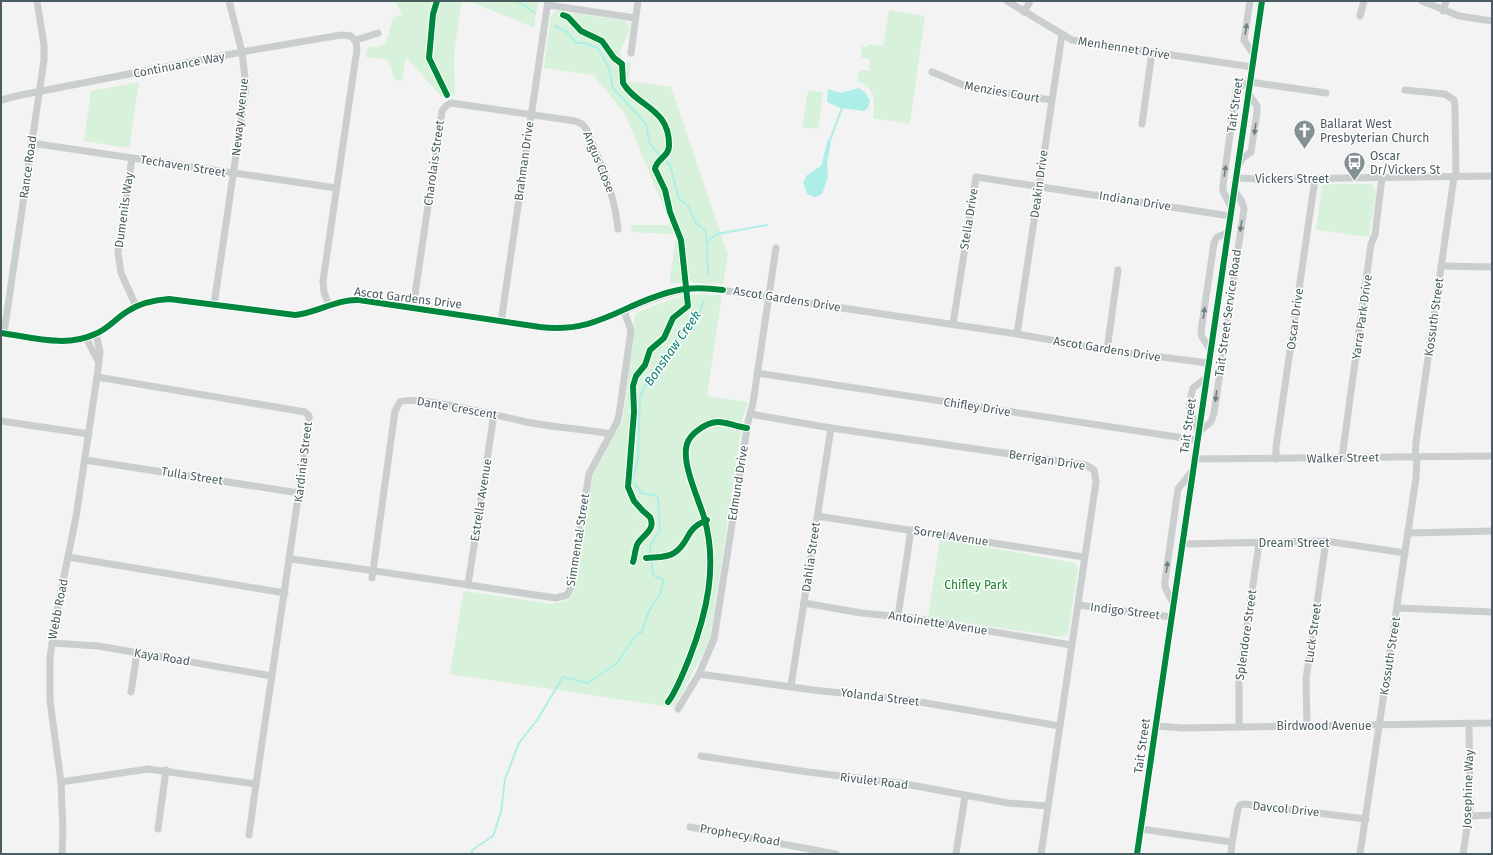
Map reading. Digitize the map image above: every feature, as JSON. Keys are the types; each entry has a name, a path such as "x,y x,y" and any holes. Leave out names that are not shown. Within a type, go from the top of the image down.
{"street":[{"name":"Rance Road","path":"2,333 39,91 44,46 37,1"},
{"name":"Neway Avenue","path":"214,305 245,94 245,75 242,52 229,1"},
{"path":"631,53 638,1"},
{"name":"Menhennet Drive","path":"1007,1 1075,41 1252,67"},
{"path":"1024,12 1030,1"},
{"path":"1250,1 1244,40 1254,55"},
{"name":"Tait Street","path":"1137,854 1262,1"},
{"path":"1360,16 1364,1"},
{"path":"1422,1 1465,17 1492,21"},
{"path":"1443,10 1446,1"},
{"path":"548,3 636,18"},
{"name":"Brahman Drive","path":"501,322 548,3"},
{"name":"Continuance Way","path":"1,100 39,91 242,52 344,35 351,36 356,40 378,33"},
{"name":"Deakin Drive","path":"1017,334 1062,34"},
{"path":"329,306 324,292 323,281 357,49 356,40"},
{"path":"1142,124 1152,52"},
{"name":"Menzies Court","path":"932,72 968,87 1051,100"},
{"path":"1232,207 1223,189 1236,91 1239,87 1250,82 1326,93"},
{"name":"Kossuth Street","path":"1360,854 1416,478 1416,442 1455,177 1454,100 1445,94 1405,90"},
{"path":"1237,168 1243,158 1251,153 1254,135 1257,108 1248,93"},
{"name":"Charolais Street","path":"413,308 443,110 447,105 454,103 531,114"},
{"name":"Angus Close","path":"531,114 577,121 584,125 611,190 616,207 618,229"},
{"name":"Techaven Street","path":"31,143 336,188"},
{"name":"Dumenils Way","path":"132,158 118,253 122,273 136,306"},
{"name":"Vickers Street","path":"1236,178 1315,179 1492,176"},
{"name":"Stella Drive","path":"953,324 976,177 1039,186"},
{"name":"Yarra Park Drive","path":"1342,458 1371,244 1375,235 1382,177"},
{"name":"Oscar Drive","path":"1276,459 1276,447 1315,179"},
{"name":"Indiana Drive","path":"1039,186 1230,216"},
{"name":"Tait Street Service Road","path":"1206,378 1193,388 1189,410 1198,431 1211,422 1214,412 1244,209 1242,202 1234,190"},
{"name":"Tait Street Service Road","path":"1210,349 1202,337 1201,331 1210,266 1215,239 1218,236 1228,233"},
{"name":"Edmund Drive","path":"678,709 699,674 714,639 776,248"},
{"path":"1441,266 1492,267"},
{"path":"1107,350 1118,270"},
{"name":"Ascot Gardens Drive","path":"96,334 136,306 169,299 295,315 356,300 501,322 548,328 566,328 598,322 661,295 691,288 713,288 1017,334 1107,350 1208,363"},
{"name":"Simmental Street","path":"290,559 373,569 456,587 468,585 558,598 567,595 571,589 589,474 611,434 619,415 630,330 624,311"},
{"path":"2,333 55,341 86,338 96,334"},
{"name":"Webb Road","path":"62,854 63,832 61,782 50,701 49,676 52,643 85,460 97,378 100,348 96,334"},
{"name":"Webb Road","path":"86,338 96,355 98,366"},
{"name":"Chifley Drive","path":"757,373 1197,440"},
{"name":"Kardinia Street","path":"97,378 305,412 309,416 290,559 249,835"},
{"name":"Dante Crescent","path":"373,569 395,411 399,403 402,401 411,400 494,414 560,428 611,434"},
{"name":"Estrella Avenue","path":"468,585 494,414"},
{"name":"Berrigan Drive","path":"750,414 831,428 1089,466 1094,470 1096,478 1040,854"},
{"path":"1,421 89,434"},
{"name":"Dahlia Street","path":"791,686 831,428"},
{"name":"Walker Street","path":"1194,459 1416,458 1492,456"},
{"name":"Tulla Street","path":"85,460 299,492"},
{"path":"1173,603 1165,587 1165,581 1178,489 1193,471"},
{"name":"Sorrel Avenue","path":"817,516 1084,557"},
{"path":"898,616 911,530"},
{"path":"1408,533 1492,531"},
{"name":"Dream Street","path":"1182,544 1326,541 1405,553"},
{"name":"Luck Street","path":"1307,726 1306,679 1326,541"},
{"name":"Splendore Street","path":"1239,727 1239,682 1259,543"},
{"path":"68,558 285,593"},
{"path":"372,578 373,569"},
{"name":"Antoinette Avenue","path":"804,603 861,613 898,616 1071,645"},
{"name":"Indigo Street","path":"1078,605 1171,617"},
{"path":"1397,608 1492,612"},
{"name":"Kaya Road","path":"52,643 72,643 272,676"},
{"path":"131,692 137,653"},
{"name":"Yolanda Street","path":"699,674 908,700 1060,726"},
{"name":"Josephine Way","path":"1463,854 1469,816 1468,723"},
{"name":"Birdwood Avenue","path":"1156,726 1184,728 1492,723"},
{"name":"Rivulet Road","path":"701,756 808,772 900,783 1008,803 1048,806"},
{"path":"61,782 148,769 166,770 256,784"},
{"path":"158,830 166,770"},
{"path":"956,854 965,796"},
{"name":"Davcol Drive","path":"1232,842 1238,809 1243,804 1366,819"},
{"path":"1469,816 1492,816"},
{"name":"Prophecy Road","path":"690,827 836,854"},
{"path":"1141,829 1232,842 1231,854"}],"green space":[{"path":"395,1 462,1 454,54 455,94 441,96 406,57 402,81 395,80 388,60 365,57 368,48 381,46 386,42 393,17 402,15"},
{"path":"469,1 538,1 534,28"},
{"path":"889,10 925,16 910,124 873,118 874,101 871,91 868,87 857,82 859,70 869,71 870,60 861,57 862,46 867,47 868,44 883,46"},
{"path":"561,11 626,21 630,29 620,52 624,61 631,63 628,81 671,87 728,255 723,284 694,283 691,281 669,284 676,238 674,234 631,232 632,225 671,225 624,112 593,75 544,68 551,16 554,12"},
{"path":"139,82 129,148 84,141 91,91"},
{"path":"808,90 823,92 818,129 802,127"},
{"path":"1327,184 1370,184 1374,187 1376,193 1369,237 1316,230 1322,186"},
{"path":"696,294 722,295 707,396 748,402 743,418 710,640 676,705 671,707 450,674 463,593 466,591 552,604 566,601 573,594 593,475 623,420 635,315 640,311 675,298"},
{"name":"Chifley Park","path":"940,539 1075,563 1078,569 1068,634 1061,637 928,617"}],"water":[{"path":"859,88 865,92 870,101 868,108 864,111 840,108 827,102 828,89 841,93"},
{"path":"828,139 831,142 827,163 828,177 822,194 815,197 807,194 803,182 807,175 821,166"}],"waterway":[{"name":"Bonshaw Creek","path":"517,1 535,13"},
{"name":"Bonshaw Creek","path":"555,26 567,32 576,43 584,43 598,48 609,68 613,88 646,124 650,144 661,157"},
{"path":"830,140 842,108"},
{"name":"Bonshaw Creek","path":"663,159 670,165 679,199 688,206 696,223 706,232 708,275"},
{"path":"708,241 717,234 767,225"},
{"name":"Bonshaw Creek","path":"472,854 472,850 493,836 501,812 505,779 519,743 537,720 563,677 588,683 617,663 636,635 642,632 648,613 660,594 664,580 653,575 650,546 660,530 658,499 656,495 643,494 632,481 638,459 640,396 654,369 682,331 690,325 699,313 704,301"}],"cycle path":[{"path":"437,1 433,14 429,58 447,95"},
{"path":"1137,854 1262,1"},
{"path":"563,15 568,17 581,31 602,41 614,58 622,64 623,83 636,98 659,116 668,133 669,146 667,153 655,169 665,190 670,212 681,240 688,306 673,318 664,338 650,350 645,365 636,376 633,386 634,412 628,487 634,501 650,517 652,525 638,543 633,562"},
{"path":"1,333 36,339 60,341 84,338 104,329 137,306 153,301 169,299 295,315 311,312 342,302 359,300 540,327 560,328 594,322 656,296 674,291 698,288 723,290"},
{"path":"668,702 680,681 701,624 710,571 708,535 704,517 688,470 686,460 687,444 691,437 707,424 723,422 747,428"},
{"path":"646,558 671,555 683,545 694,528 707,520"}],"place":[{"name":"Ballarat West Presbyterian Church","path":"1304,150"},
{"name":"Oscar Dr/Vickers St","path":"1355,182"}]}
